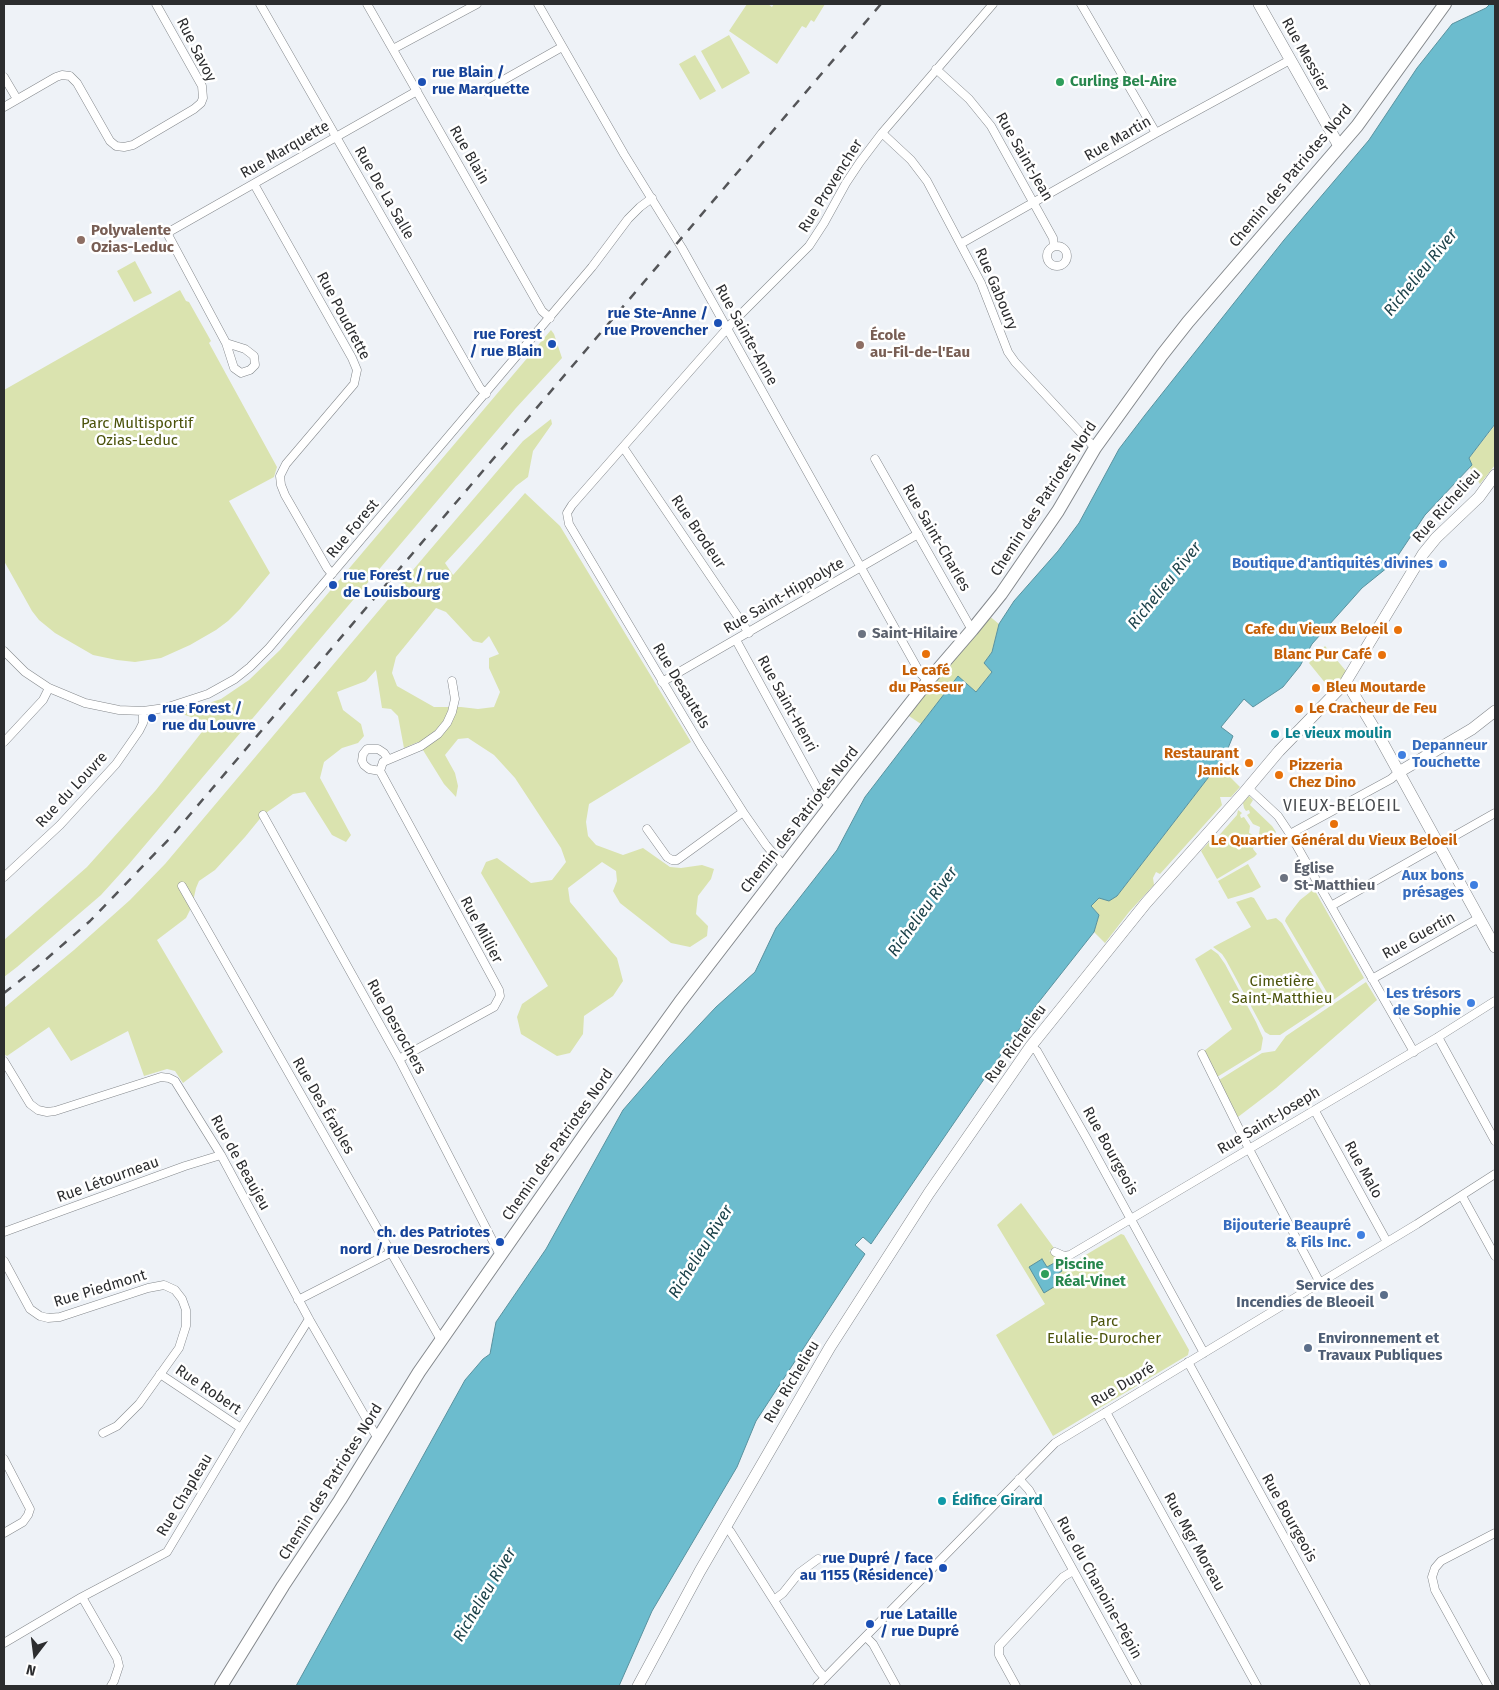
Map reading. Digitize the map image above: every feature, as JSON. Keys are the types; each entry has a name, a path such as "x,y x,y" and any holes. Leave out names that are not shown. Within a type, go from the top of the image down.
{"main road":[{"name":"Rue Messier","path":"1259,4 1339,146"},
{"name":"Chemin des Patriotes Nord","path":"221,1686 419,1372 587,1131 680,1002 928,681 1000,594 1069,494 1095,448 1188,322 1377,100 1445,4"},
{"name":"Rue Richelieu","path":"638,1686 674,1617 790,1413 878,1269 1031,1046 1146,903 1248,788 1278,751 1345,683 1424,553 1436,538 1482,492 1495,475"},
{"path":"1345,683 1350,688 1399,772 1495,947"},
{"path":"1399,772 1472,729 1495,711"}],"street":[{"name":"Rue Savoy","path":"16,100 60,76 67,75 76,80 108,138 116,146 124,147 132,145 194,109 203,98 204,92 201,83 156,4"},
{"name":"Rue De La Salle","path":"260,4 480,388 486,394"},
{"name":"Rue Blain","path":"367,4 542,311 550,318"},
{"path":"393,49 477,4"},
{"name":"Rue Sainte-Anne","path":"538,4 624,154 678,242 920,672 928,681"},
{"name":"Rue Provencher","path":"567,513 727,329 813,241 852,173 882,133 993,4"},
{"path":"1082,4 1156,133"},
{"path":"484,91 562,46"},
{"name":"Rue Martin","path":"962,243 1156,133 1290,60"},
{"name":"Rue Saint-Jean","path":"936,69 985,116 1053,238 1054,246"},
{"path":"4,77 16,100 4,107"},
{"name":"Rue Marquette","path":"226,343 167,234 417,91"},
{"name":"Rue Gaboury","path":"882,133 911,160 927,181 962,243 988,298 1008,352 1015,362 1095,448"},
{"name":"Rue Poudrette","path":"254,184 357,370 354,384 286,464 280,476 285,495 332,574"},
{"name":"Rue Forest","path":"4,651 31,676 49,688 94,705 118,710 143,711 165,708 208,694 235,679 264,654 550,318 609,247 628,219 652,198"},
{"name":"Rue Brodeur","path":"624,447 748,633"},
{"name":"Rue Saint-Charles","path":"875,459 972,630"},
{"name":"Rue Desautels","path":"567,513 568,523 662,682 743,812 784,866"},
{"name":"Rue Saint-Hippolyte","path":"662,682 918,534"},
{"name":"Rue Saint-Henri","path":"736,640 823,799 830,806"},
{"path":"380,770 383,762 421,746 438,734 452,712 455,699 452,681"},
{"path":"4,742 43,700 49,688"},
{"name":"Rue du Louvre","path":"4,876 45,840 107,774 136,737 143,723 143,711"},
{"name":"Rue Millier","path":"388,759 378,749 367,749 363,754 362,761 369,769 380,770 500,996 494,1007 399,1059"},
{"path":"1290,834 1399,772"},
{"path":"1248,788 1278,816 1290,834 1414,1052"},
{"path":"648,829 667,857 676,860 743,812"},
{"path":"1331,906 1495,813"},
{"name":"Rue Desrochers","path":"263,815 399,1059 500,1255"},
{"name":"Rue Des Érables","path":"182,886 441,1340"},
{"name":"Rue Guertin","path":"1372,978 1480,918"},
{"name":"Rue Saint-Joseph","path":"1055,1252 1064,1256 1070,1255 1315,1111 1495,1002"},
{"path":"1438,1037 1495,1141"},
{"name":"Rue Bourgeois","path":"1031,1046 1037,1051 1132,1219 1204,1353"},
{"path":"1202,1054 1249,1149 1320,1283"},
{"name":"Rue de Beaujeu","path":"4,1061 30,1104 38,1110 47,1112 161,1077 175,1081 221,1155 298,1300 378,1439"},
{"name":"Rue Malo","path":"1315,1111 1388,1242"},
{"name":"Rue Létourneau","path":"4,1232 185,1166 221,1155"},
{"name":"Rue Dupré","path":"817,1686 1055,1444 1388,1242 1495,1174"},
{"path":"1462,1196 1495,1256"},
{"path":"298,1300 390,1253"},
{"name":"Rue Piedmont","path":"4,1261 30,1309 40,1316 48,1318 60,1317 148,1288 164,1285 175,1290 182,1299 186,1310 186,1326 179,1348 139,1404 110,1431 103,1433"},
{"name":"Rue Chapleau","path":"4,1642 82,1597 167,1552 240,1428 309,1319"},
{"name":"Rue Bourgeois","path":"1188,1362 1366,1686"},
{"name":"Rue Robert","path":"160,1374 240,1428"},
{"name":"Rue Mgr Moreau","path":"1106,1412 1257,1686"},
{"path":"4,1459 30,1509 23,1522 4,1533"},
{"name":"Rue du Chanoine-Pépin","path":"1019,1479 1029,1490 1137,1686"},
{"path":"725,1527 730,1531 818,1670 826,1678"},
{"path":"1488,1686 1435,1590 1432,1578 1435,1568 1441,1561 1495,1533"},
{"path":"774,1600 783,1593 799,1573 818,1559"},
{"path":"1016,1686 999,1655 999,1646 1063,1577 1073,1571"},
{"path":"82,1597 117,1658 119,1666 111,1686"},
{"path":"866,1637 873,1644 896,1686"}],"green space":[{"path":"747,4 768,4 772,7 774,4 825,4 814,22 811,20 806,28 802,26 777,64 729,31"},
{"path":"729,35 750,73 722,89 701,51"},
{"path":"695,55 716,91 700,100 679,64"},
{"path":"135,261 152,293 134,302 117,271"},
{"name":"Parc Multisportif Ozias-Leduc","path":"180,290 211,341 209,343 277,467 274,477 229,501 270,573 228,621 190,645 161,658 135,662 117,660 93,655 55,633 39,620 4,561 4,390"},
{"path":"551,330 562,358 516,408 129,864 101,895 4,977 4,940 87,867 156,790 209,723 179,713 221,699 249,680 280,650"},
{"path":"551,419 552,424 533,451 528,477 516,486 445,563 453,575 525,493 560,526 691,742 589,804 586,822 588,836 596,845 623,855 643,848 670,867 681,868 702,865 714,869 711,879 698,896 696,914 708,926 707,936 690,947 671,943 620,903 613,891 617,881 616,871 602,862 568,888 570,902 617,958 623,981 613,996 584,1016 583,1034 570,1053 557,1056 521,1034 517,1017 522,1004 548,986 481,873 486,862 497,858 531,883 552,880 566,862 561,848 515,778 494,755 468,738 458,739 445,755 455,773 458,786 456,797 444,784 418,742 404,748 398,716 391,709 382,708 376,670 366,681 337,692 343,710 361,724 364,736 358,743 342,748 324,762 320,778 351,835 346,842 332,835 305,792 293,794 263,815 215,870 199,881 192,906 186,918 157,940 223,1052 183,1083 175,1071 167,1069 144,1076 128,1031 71,1061 49,1027 7,1056 4,1054 4,1008 74,950 130,900 165,864 523,441","holes":["436,608 446,612 473,641 482,643 489,636 499,654 489,658 489,668 500,692 494,707 478,709 434,707 397,686 392,673 396,657"]},
{"path":"1495,425 1495,465 1480,484 1470,468 1472,465 1469,458"},
{"path":"988,615 999,624 992,652 984,663 992,672 976,692 958,676 921,724 906,714"},
{"path":"1325,646 1346,671 1331,690 1309,663"},
{"path":"1218,765 1240,787 1231,797 1220,797 1222,805 1160,874 1156,872 1153,878 1154,885 1129,912 1105,943 1094,932 1099,915 1091,906 1099,898 1117,896"},
{"path":"1249,796 1253,800 1250,805 1276,832 1272,838 1266,839 1261,837 1259,834 1260,827 1253,824 1247,815 1250,813 1249,810 1246,811 1243,803"},
{"path":"1238,810 1242,813 1240,815 1241,818 1244,817 1250,826 1249,833 1258,839 1253,849 1257,854 1217,879 1201,851 1210,841 1215,840 1237,815"},
{"path":"1248,864 1261,887 1252,892 1228,899 1218,881"},
{"name":"Cimetière Saint-Matthieu","path":"1314,889 1364,978 1332,1001 1285,921 1300,900"},
{"name":"Cimetière Saint-Matthieu","path":"1251,897 1254,898 1267,920 1276,918 1282,923 1328,1001 1327,1004 1280,1035 1270,1035 1265,1032 1226,960 1213,947 1251,927 1236,902"},
{"name":"Cimetière Saint-Matthieu","path":"1211,949 1218,954 1225,964 1263,1038 1261,1050 1217,1077 1204,1051 1232,1029 1195,959"},
{"name":"Cimetière Saint-Matthieu","path":"1366,982 1377,1000 1276,1088 1238,1117 1219,1080 1262,1053 1275,1051 1286,1036"},
{"name":"Parc Eulalie-Durocher","path":"1021,1203 1054,1248 1049,1251 1062,1258 1067,1266 1121,1234 1124,1235 1189,1350 1188,1355 1053,1436 996,1335 1045,1304 997,1225"}],"water":[{"name":"Richelieu River","path":"1490,4 1495,4 1495,424 1469,458 1472,465 1425,515 1393,563 1362,588 1312,644 1300,666 1283,687 1253,707 1244,699 1221,727 1233,736 1226,753 1218,765 1117,896 1109,901 1099,898 1091,906 1099,915 1094,932 1038,1003 871,1244 863,1237 855,1245 865,1254 756,1421 737,1467 652,1611 619,1686 296,1686 465,1380 483,1359 490,1354 496,1322 546,1249 623,1110 716,1007 755,972 776,928 837,850 865,797 958,676 976,692 992,672 984,663 992,652 999,624 1014,601 1058,551 1079,523 1119,449 1284,240 1369,140 1417,68 1452,24 1486,8"},
{"name":"Piscine Réal-Vinet","path":"1042,1259 1047,1267 1056,1262 1062,1271 1053,1277 1057,1285 1044,1293 1029,1267"}],"railway":[{"path":"4,993 90,921 170,838 881,4"}],"place":[{"name":"rue Blain / rue Marquette","path":"422,82"},
{"name":"Curling Bel-Aire","path":"1060,82"},
{"name":"Polyvalente Ozias-Leduc","path":"81,240"},
{"name":"rue Ste-Anne / rue Provencher","path":"718,323"},
{"name":"rue Forest / rue Blain","path":"552,344"},
{"name":"École au-Fil-de-l'Eau","path":"860,345"},
{"name":"Boutique d'antiquités divines","path":"1443,564"},
{"name":"rue Forest / rue de Louisbourg","path":"333,585"},
{"name":"Cafe du Vieux Beloeil","path":"1398,630"},
{"name":"Saint-Hilaire","path":"862,634"},
{"name":"Le café du Passeur","path":"926,654"},
{"name":"Blanc Pur Café","path":"1382,655"},
{"name":"Bleu Moutarde","path":"1316,688"},
{"name":"Le Cracheur de Feu","path":"1299,709"},
{"name":"rue Forest / rue du Louvre","path":"152,718"},
{"name":"Le vieux moulin","path":"1275,734"},
{"name":"Depanneur Touchette","path":"1402,755"},
{"name":"Restaurant Janick","path":"1249,763"},
{"name":"Pizzeria Chez Dino","path":"1279,775"},
{"name":"Le Quartier Général du Vieux Beloeil","path":"1334,824"},
{"name":"Église St-Matthieu","path":"1284,878"},
{"name":"Aux bons présages","path":"1474,885"},
{"name":"Les trésors de Sophie","path":"1471,1003"},
{"name":"Bijouterie Beaupré & Fils Inc.","path":"1361,1235"},
{"name":"ch. des Patriotes nord / rue Desrochers","path":"500,1242"},
{"name":"Piscine Réal-Vinet","path":"1045,1274"},
{"name":"Service des Incendies de Bleoeil","path":"1384,1295"},
{"name":"Environnement et Travaux Publiques","path":"1308,1348"},
{"name":"Édifice Girard","path":"942,1501"},
{"name":"rue Dupré / face au 1155 (Résidence)","path":"943,1568"},
{"name":"rue Lataille / rue Dupré","path":"870,1624"}],"district":[{"name":"VIEUX-BELOEIL","path":"1342,807"}]}
